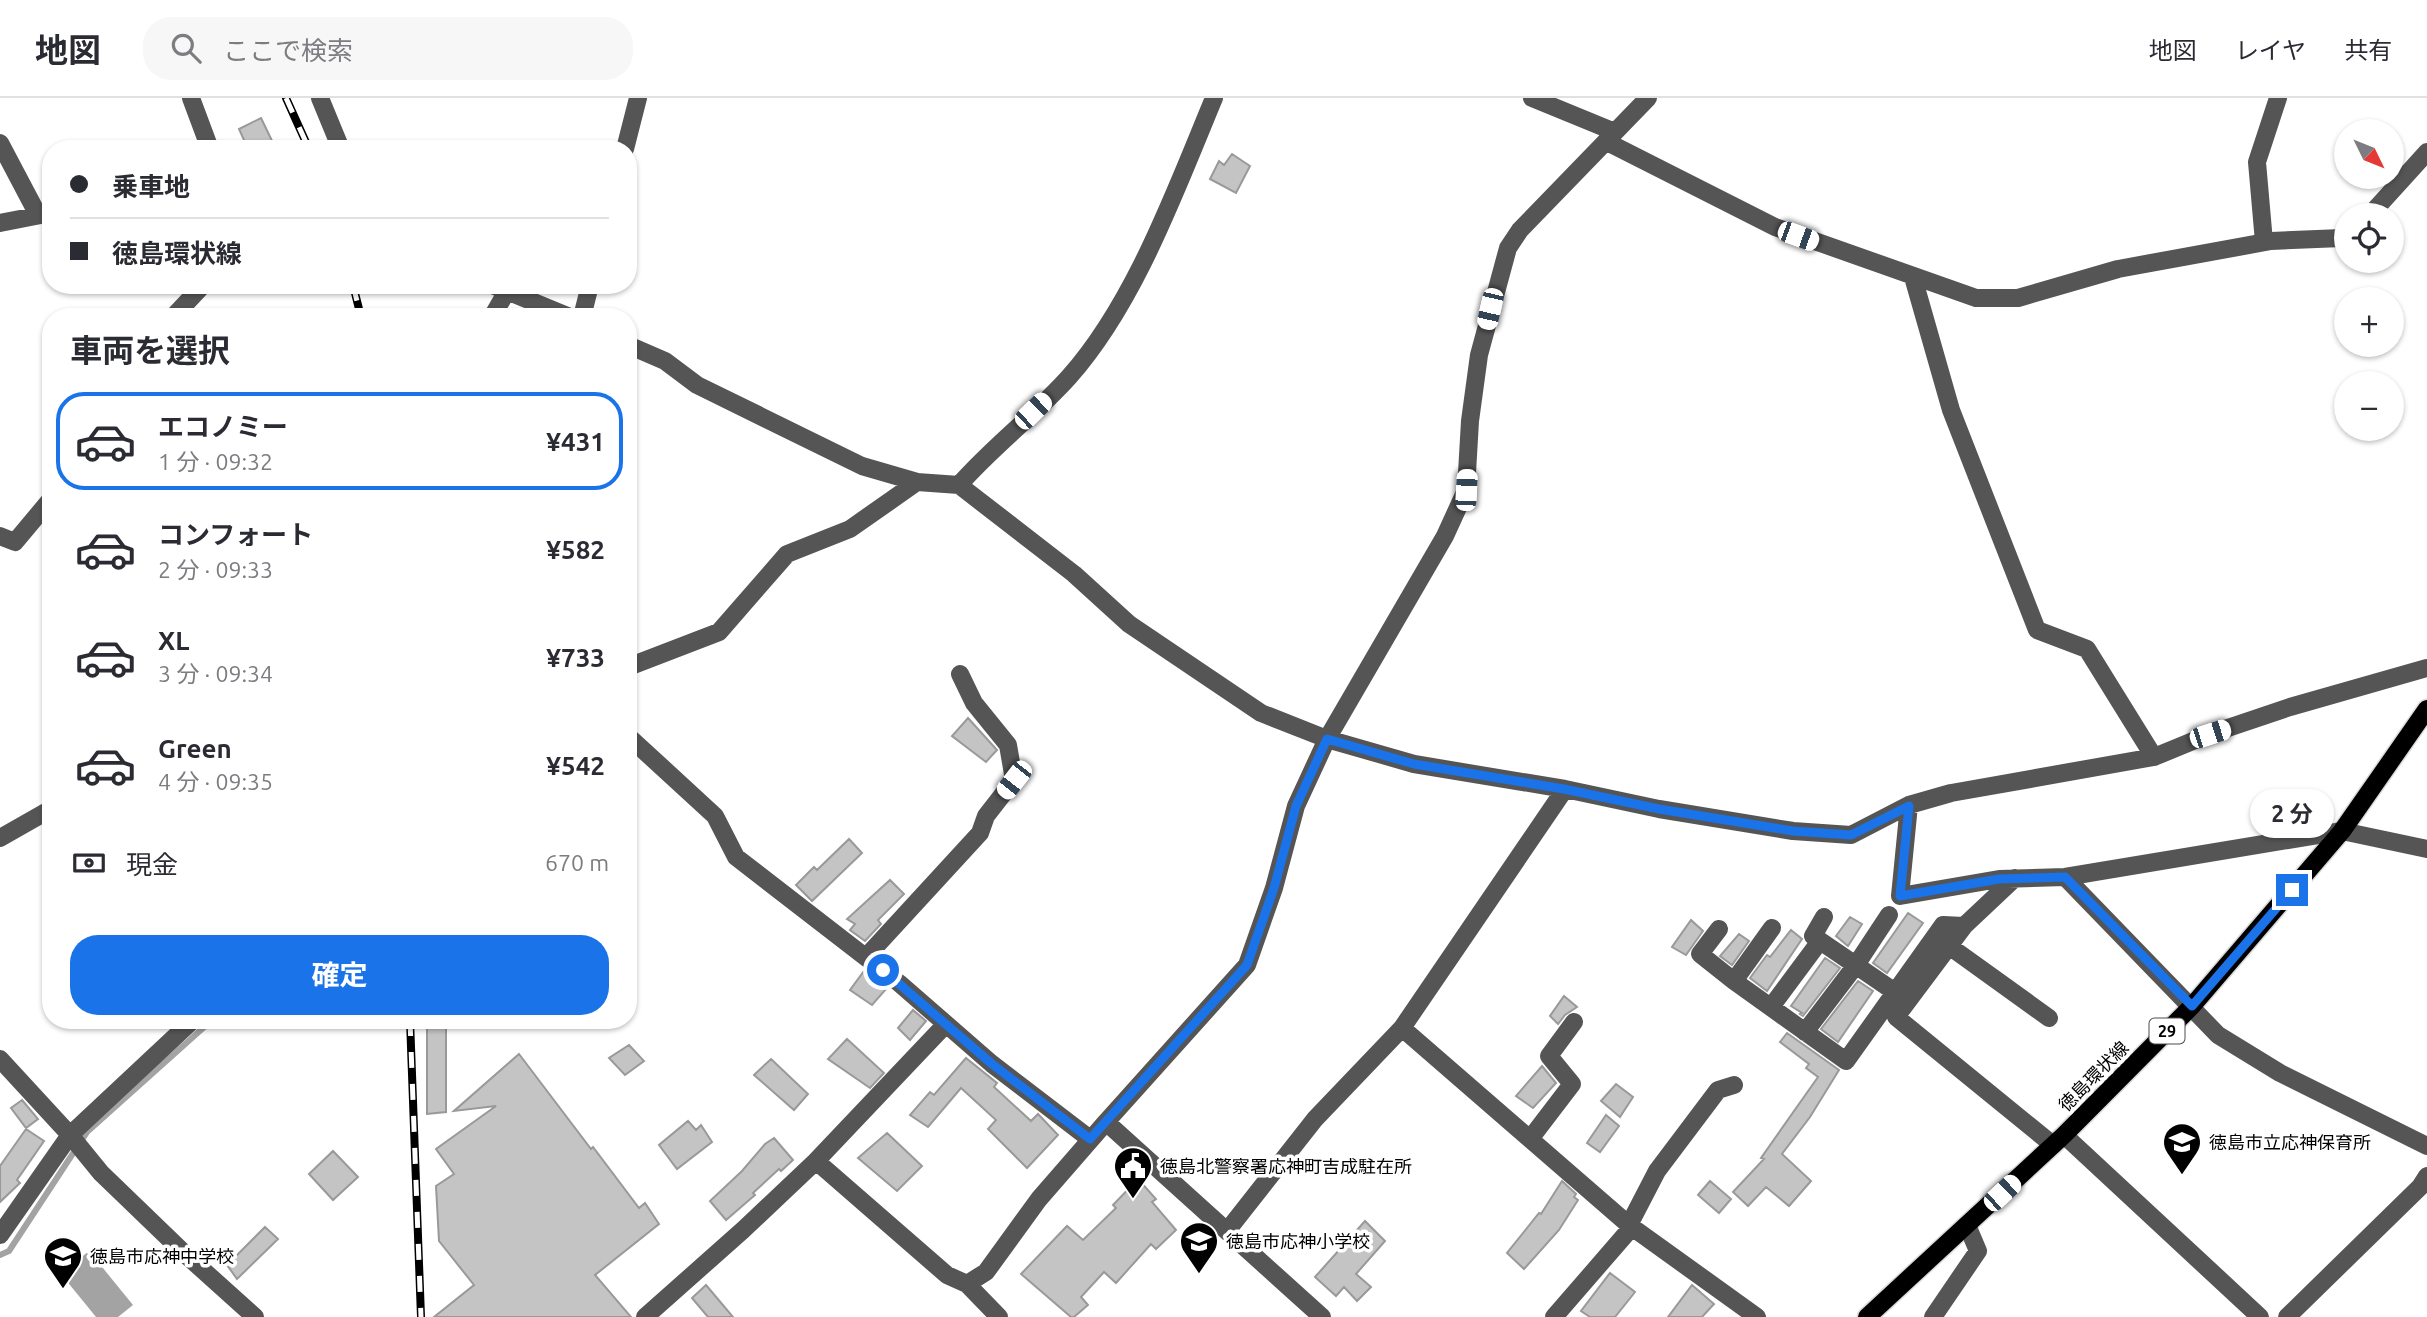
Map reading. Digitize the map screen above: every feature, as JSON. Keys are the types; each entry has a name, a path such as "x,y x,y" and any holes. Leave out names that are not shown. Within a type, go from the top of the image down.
{"main road":[{"name":"徳島環状線","path":"1867,1317 2059,1140 2192,1006 2342,831 2427,709"}],"street":[{"path":"191,98 207,140"},
{"path":"320,98 337,140"},
{"path":"627,140 638,98"},
{"path":"959,485 979,462 1069,377 1097,340 1137,273 1214,98"},
{"path":"1532,98 1611,137 1775,227 1976,298 2018,298 2118,269 2264,242 2334,238"},
{"path":"967,1284 986,1272 1039,1199 1090,1139 1247,965 1274,888 1296,806 1327,739 1445,536 1466,490 1470,421 1479,355 1508,248 1520,230 1648,98"},
{"path":"2264,242 2257,162 2278,98"},
{"path":"0,143 42,211"},
{"path":"2381,203 2427,152"},
{"path":"0,223 42,214"},
{"path":"1913,277 1951,410 2037,629 2087,649 2154,757"},
{"path":"181,308 195,294"},
{"path":"514,294 548,308"},
{"path":"637,349 665,361 697,385 862,467 917,482 959,485 1074,574 1129,624 1261,713 1327,739 1414,764 1564,789 1659,809 1793,831 1851,835 1909,806 1951,793 2154,757 2210,734 2290,707 2427,668"},
{"path":"637,664 719,632 787,554 850,529 917,482"},
{"path":"0,536 15,542 42,510"},
{"path":"866,957 981,833 986,816 1014,780 1008,745 974,703 960,674"},
{"path":"637,744 715,816 736,857 866,957 992,1064 1090,1139"},
{"path":"1227,1231 1315,1119 1402,1028 1564,789"},
{"path":"1909,806 1900,896 1999,879 2065,877 2342,831 2427,849"},
{"path":"0,838 42,814"},
{"path":"2065,877 2218,1035 2280,1073 2427,1146"},
{"path":"2015,878 1964,926 1896,1017 2059,1140 2260,1317"},
{"path":"1805,1032 1856,965 1889,915"},
{"path":"1824,916 1813,936 1895,992"},
{"path":"1719,929 1700,954 1846,1061 1943,925 1964,926"},
{"path":"1734,981 1772,928"},
{"path":"1771,1007 1820,941"},
{"path":"1949,946 2049,1018"},
{"path":"1530,1139 1572,1084 1549,1056 1574,1022"},
{"path":"645,1317 816,1161 946,1024"},
{"path":"1402,1028 1630,1226 1757,1317"},
{"path":"0,1235 70,1135 182,1029"},
{"path":"0,1059 101,1173 255,1317"},
{"path":"1554,1317 1630,1226 1665,1161 1718,1090 1734,1085"},
{"path":"1106,1122 1322,1317"},
{"path":"816,1161 947,1275 967,1284 999,1317"},
{"path":"2299,1314 2420,1187 2427,1176"},
{"path":"1933,1317 1978,1251 1967,1225"}],"shaded area":[{"path":"89,1251 133,1305 118,1317 96,1317 61,1274"}],"building":[{"path":"261,118 272,140 244,140 239,129"},
{"path":"1232,154 1250,166 1236,193 1210,179 1219,161 1224,165"},
{"path":"968,718 997,750 986,762 952,736"},
{"path":"849,839 862,853 812,901 796,885 814,867 817,870"},
{"path":"890,880 904,894 878,920 881,924 865,941 850,930 855,924 847,919"},
{"path":"1908,913 1923,923 1887,973 1873,963"},
{"path":"1850,917 1862,924 1848,946 1836,936"},
{"path":"1691,920 1703,931 1686,955 1672,947"},
{"path":"1791,930 1802,939 1767,991 1750,978"},
{"path":"1739,934 1749,941 1732,965 1720,956"},
{"path":"1825,958 1840,968 1803,1016 1791,1006"},
{"path":"864,971 887,988 872,1005 850,990"},
{"path":"1858,981 1873,991 1838,1042 1821,1029"},
{"path":"1564,996 1577,1007 1558,1024 1550,1016"},
{"path":"913,1010 926,1021 910,1040 898,1028"},
{"path":"427,1029 446,1029 446,1112 427,1114"},
{"path":"1787,1033 1839,1070 1810,1117 1782,1154 1811,1181 1789,1206 1766,1187 1748,1206 1733,1192 1764,1159 1761,1158 1818,1077 1806,1068 1809,1064 1780,1042"},
{"path":"847,1039 884,1073 870,1088 828,1059"},
{"path":"629,1045 644,1061 625,1075 609,1058"},
{"path":"519,1054 639,1208 645,1203 659,1224 595,1275 631,1317 434,1317 474,1285 439,1241 436,1186 454,1174 436,1149 496,1106 454,1111"},
{"path":"966,1058 997,1083 994,1087 1031,1121 1038,1114 1058,1135 1027,1168 988,1129 996,1120 961,1088 928,1127 910,1115 930,1092 934,1095"},
{"path":"771,1059 808,1094 794,1110 754,1075"},
{"path":"1542,1066 1556,1083 1533,1108 1516,1096"},
{"path":"1616,1084 1633,1097 1620,1117 1601,1101"},
{"path":"22,1100 38,1119 26,1128 11,1108"},
{"path":"1606,1115 1619,1126 1600,1152 1587,1143"},
{"path":"688,1121 696,1130 701,1125 712,1142 677,1169 659,1145"},
{"path":"26,1129 44,1141 17,1180 20,1183 0,1202 0,1166"},
{"path":"887,1133 922,1166 897,1191 858,1158"},
{"path":"774,1138 793,1160 781,1171 779,1169 726,1220 710,1201"},
{"path":"333,1151 358,1177 333,1200 309,1174"},
{"path":"1138,1179 1156,1199 1152,1202 1176,1230 1156,1249 1151,1244 1116,1283 1104,1272 1081,1297 1088,1305 1071,1317 1021,1274 1067,1226 1083,1240 1116,1208 1113,1205"},
{"path":"1562,1181 1576,1194 1574,1197 1578,1200 1559,1230 1524,1269 1507,1253 1539,1213 1541,1214"},
{"path":"1710,1181 1731,1199 1719,1213 1698,1195"},
{"path":"1365,1221 1385,1241 1356,1274 1371,1287 1357,1301 1344,1287 1336,1296 1315,1277"},
{"path":"265,1227 278,1239 237,1279 227,1265"},
{"path":"1610,1273 1635,1292 1615,1317 1590,1317 1581,1311"},
{"path":"706,1285 733,1317 708,1317 692,1298"},
{"path":"1692,1285 1714,1304 1702,1317 1668,1317"}],"waterway":[{"path":"0,1255 9,1251 87,1132 202,1029"}],"railway":[{"path":"286,98 305,140"},
{"path":"355,294 359,308"},
{"path":"410,1029 421,1317"}],"place":[{"name":"徳島市立応神保育所","path":"2182,1176"},
{"name":"徳島北警察署応神町吉成駐在所","path":"1133,1200"},
{"name":"徳島市応神小学校","path":"1199,1275"},
{"name":"徳島市応神中学校","path":"63,1290"}],"route":[{"path":"883,970 992,1064 1090,1139 1247,965 1274,888 1296,806 1327,739 1414,764 1793,831 1851,835 1909,806 1900,896 1999,879 2065,877 2192,1006 2292,890"}]}
